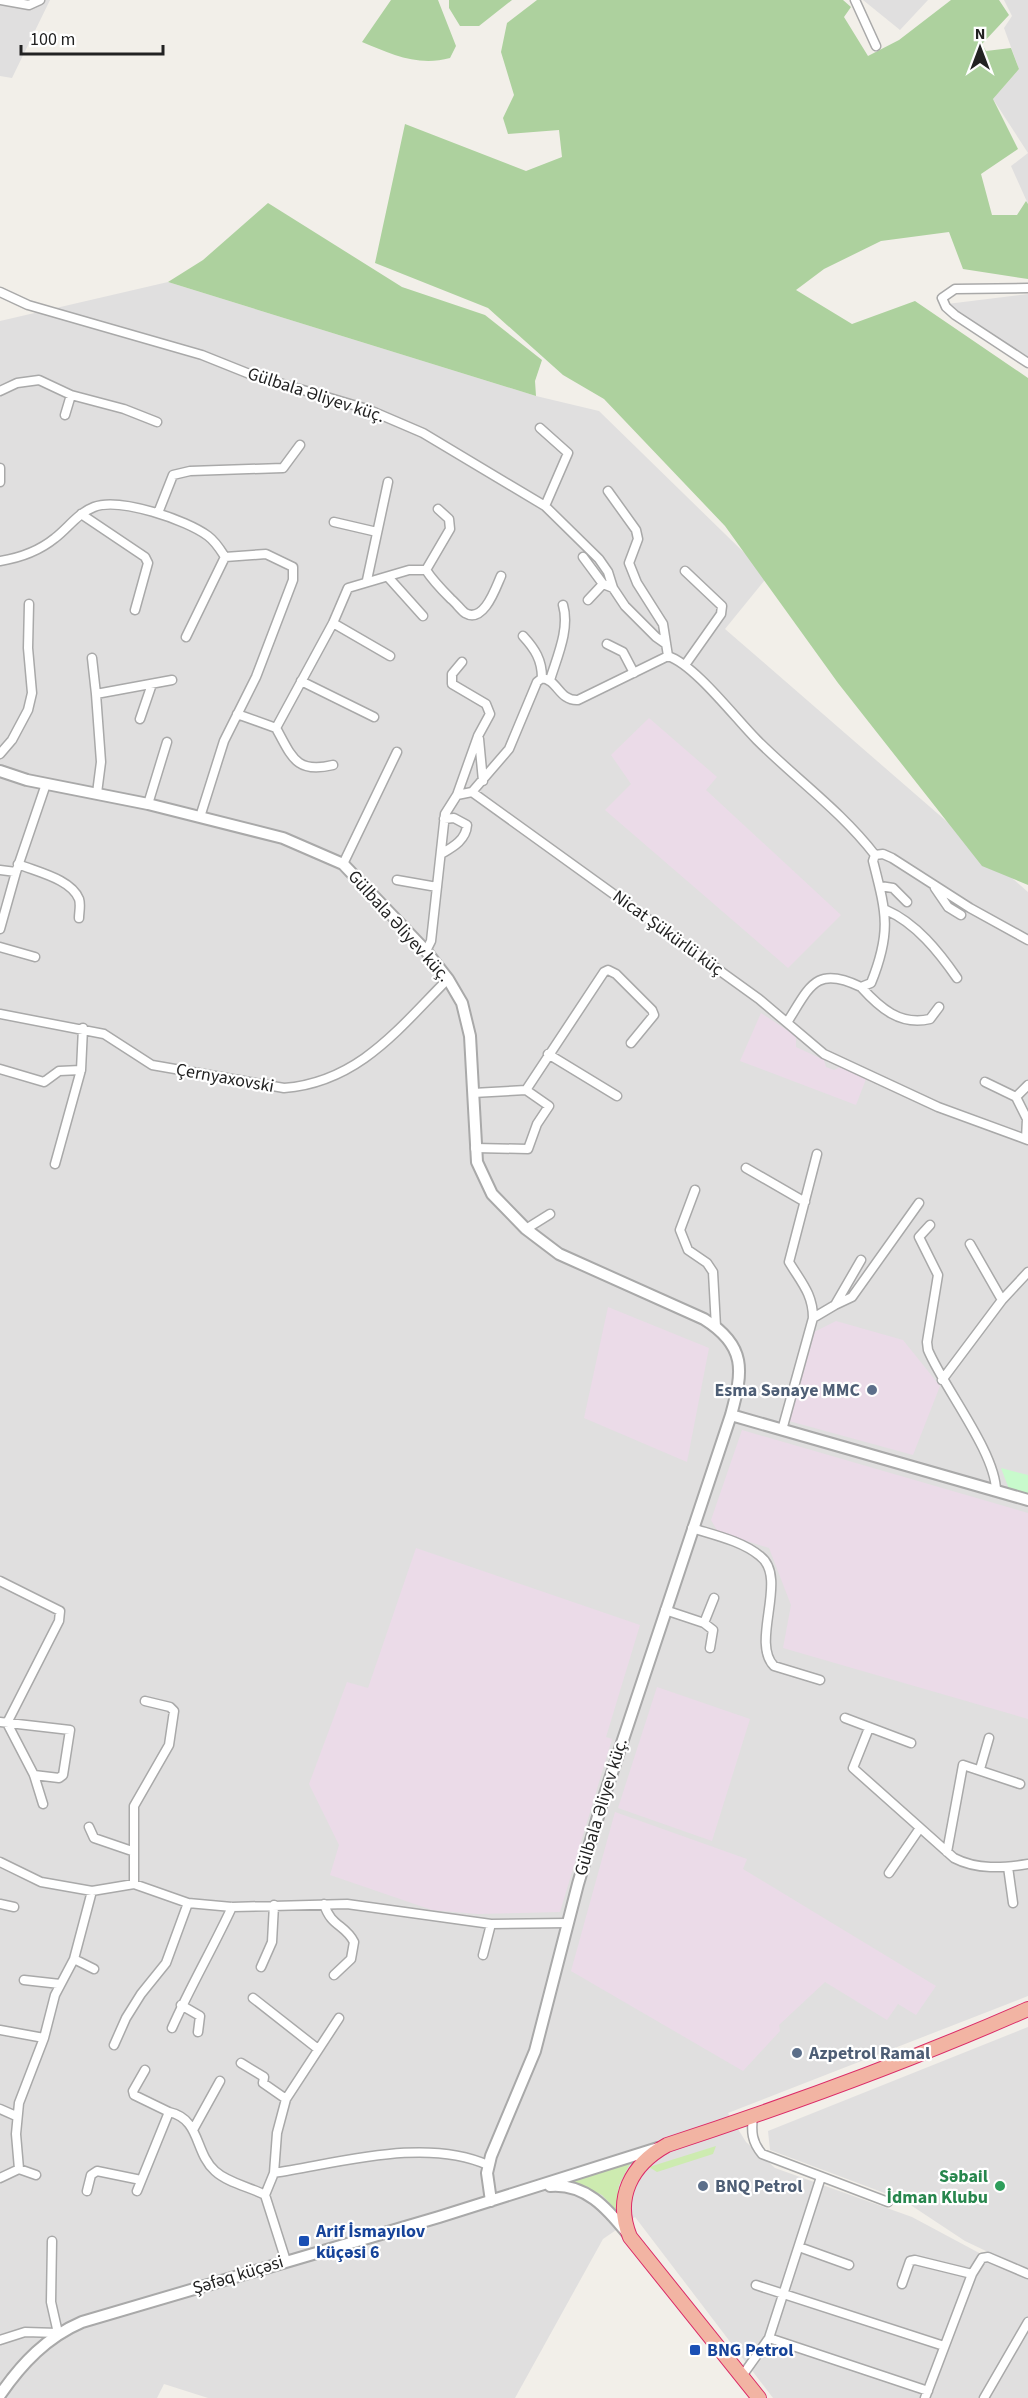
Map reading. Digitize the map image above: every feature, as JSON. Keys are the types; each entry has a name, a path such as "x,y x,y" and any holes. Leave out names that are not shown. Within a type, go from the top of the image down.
{"highway":[{"path":"759,2398 630,2237 624,2219 627,2186 646,2158 667,2145 753,2116 950,2043 1028,2009"}],"street":[{"path":"1,0 29,5 40,0"},
{"path":"855,0 876,46"},
{"path":"1028,288 955,289 942,298 946,307 955,315 1028,363"},
{"name":"Gülbala Əliyev küç.","path":"0,292 28,305 202,355 252,375 367,409 423,433 545,506 599,559 625,606 656,638 666,644"},
{"path":"0,391 17,383 39,380 71,395 124,408 157,422"},
{"path":"65,415 71,395"},
{"path":"540,428 568,453 545,506"},
{"path":"158,513 173,475 190,471 283,468 300,445"},
{"path":"0,468 0,482"},
{"path":"367,580 388,482"},
{"path":"608,491 636,530 638,539 629,563 637,584 663,624 668,656"},
{"path":"0,561 21,557 53,540 81,514 94,506 110,504 158,513 206,534 225,557"},
{"path":"426,570 450,529 448,519 438,509"},
{"path":"81,514 145,557 148,568 135,610"},
{"path":"334,522 377,532"},
{"path":"200,817 224,741 256,677 295,573 293,567 285,561 266,554 225,557"},
{"path":"186,638 225,557"},
{"path":"584,557 603,584 614,588"},
{"path":"276,728 333,623 348,588 367,580 388,577 409,570 426,570"},
{"path":"426,570 445,593 466,613 472,615 480,612 487,604 501,576"},
{"path":"685,571 722,606 721,614 685,665"},
{"path":"388,577 423,616"},
{"path":"588,600 603,584"},
{"path":"0,754 12,740 28,710 32,693 28,648 29,604"},
{"path":"457,795 472,792 508,749 533,687 546,679 562,642 565,619 562,605"},
{"path":"333,623 390,656"},
{"path":"524,636 538,654 546,679 565,697 578,700 668,656"},
{"path":"607,644 623,652 634,673"},
{"path":"668,656 685,665 757,740 848,823 875,855"},
{"path":"92,658 101,762 97,793"},
{"path":"426,951 431,941 444,819 450,802 457,795 478,736 490,714 486,704 452,684 452,674 462,662"},
{"path":"96,694 171,680"},
{"path":"301,681 374,717"},
{"path":"140,718 152,684"},
{"path":"237,714 276,728 291,757 300,765 317,769 333,765"},
{"path":"478,736 483,781"},
{"path":"148,804 166,742"},
{"path":"343,864 397,752"},
{"name":"Gülbala Əliyev küç.","path":"0,771 46,784 148,804 283,838 343,864 426,951 448,979 462,1003 469,1027 475,1148 486,1185 526,1229 572,1262 716,1327 730,1339 738,1358 738,1385 730,1415 602,1803 535,2050 488,2164 487,2183 491,2200"},
{"path":"0,929 17,868 46,784"},
{"name":"Nicat Şükürlü küç","path":"472,792 788,1021 824,1054 938,1107 1027,1139"},
{"path":"441,854 456,845 468,829 468,825 463,821 444,819"},
{"path":"875,855 883,854 892,858 933,886 1028,940"},
{"path":"861,987 871,983 882,956 886,938 886,910 873,861 875,855"},
{"path":"0,870 17,868 60,881 72,890 80,901 78,918"},
{"path":"398,880 438,887"},
{"path":"880,886 893,888 907,902"},
{"path":"933,886 948,907 961,915"},
{"path":"886,910 907,921 945,961 957,978"},
{"path":"0,947 35,957"},
{"path":"526,1090 604,972 608,970 616,974 654,1015 631,1043"},
{"path":"788,1021 807,990 816,982 841,977 861,987 891,1013 909,1022 930,1019 939,1007"},
{"name":"Çernyaxovski","path":"0,1014 83,1028 104,1034 153,1065 284,1088 298,1087 326,1078 375,1053 448,979"},
{"path":"55,1164 81,1070 83,1028"},
{"path":"548,1054 617,1096"},
{"path":"0,1069 44,1082 59,1071 81,1070"},
{"path":"986,1082 1016,1097 1027,1119 1027,1139"},
{"path":"1016,1097 1028,1085"},
{"path":"473,1093 526,1090 549,1106 537,1124 528,1149 475,1148"},
{"path":"782,1430 813,1318 813,1301 807,1287 789,1262 817,1154"},
{"path":"746,1168 805,1202"},
{"path":"695,1190 680,1230 688,1250 707,1263 713,1272 716,1327"},
{"path":"813,1318 852,1297 919,1203"},
{"path":"526,1229 550,1214"},
{"path":"930,1225 920,1235 920,1240 938,1275 927,1342 942,1380 980,1444 994,1475 996,1491"},
{"path":"970,1245 1002,1300"},
{"path":"836,1305 861,1260"},
{"path":"942,1380 1002,1300 1028,1272"},
{"path":"730,1415 1028,1500"},
{"path":"692,1528 749,1548 767,1562 770,1571 770,1595 766,1641 770,1662 774,1666 820,1680"},
{"path":"0,1581 57,1608 61,1617 3,1723"},
{"path":"704,1623 714,1598"},
{"path":"665,1610 704,1623 714,1633 710,1647"},
{"path":"134,1884 132,1851 134,1806 169,1745 174,1711 170,1707 145,1701"},
{"path":"845,1718 911,1743"},
{"path":"3,1723 70,1730 63,1776 59,1779 34,1775"},
{"path":"3,1723 34,1775 43,1804"},
{"path":"869,1728 853,1768 946,1852 967,1865 1008,1867 1028,1864"},
{"path":"980,1769 989,1738"},
{"path":"946,1852 961,1768 966,1764 1020,1784"},
{"path":"89,1827 94,1838 132,1851"},
{"path":"889,1873 920,1828"},
{"path":"0,1862 41,1882 92,1891 134,1884 188,1903 232,1907 347,1904 491,1924 568,1923"},
{"path":"1008,1867 1013,1904"},
{"path":"19,2169 16,2116 44,2038 60,1984 74,1959 92,1891"},
{"path":"114,2045 126,2018 141,1994 166,1964 188,1903"},
{"path":"0,1904 14,1907"},
{"path":"324,1904 329,1918 348,1932 354,1942 351,1959 334,1975"},
{"path":"261,1967 272,1942 274,1905"},
{"path":"172,2028 232,1907"},
{"path":"483,1955 491,1924"},
{"path":"74,1959 94,1969"},
{"path":"24,1980 60,1984"},
{"path":"253,1998 318,2049"},
{"path":"181,2006 200,2016 198,2032"},
{"path":"286,2261 266,2194 274,2174 277,2133 286,2099 339,2018"},
{"path":"0,2030 44,2038"},
{"path":"242,2063 264,2078 263,2083 286,2099"},
{"path":"145,2070 133,2091 134,2095 186,2118 194,2128 208,2163 216,2172 266,2194"},
{"path":"194,2128 220,2081"},
{"path":"0,2109 16,2116"},
{"path":"137,2191 169,2112"},
{"path":"753,2116 752,2131 755,2146 762,2154 888,2202"},
{"path":"535,2188 667,2145"},
{"path":"274,2174 411,2152 475,2159 488,2164"},
{"path":"0,2178 19,2169 36,2175"},
{"path":"87,2191 91,2175 97,2171 141,2180"},
{"path":"742,2376 769,2338 821,2177"},
{"path":"535,2188 567,2186 597,2199 630,2237"},
{"name":"Şəfəq küçəsi","path":"0,2395 29,2358 58,2333 82,2322 535,2188"},
{"path":"0,2340 25,2332 58,2333 51,2302 52,2241"},
{"path":"799,2247 849,2265"},
{"path":"769,2338 927,2394 972,2274 982,2259 988,2257 1028,2274"},
{"path":"902,2284 910,2261 915,2260 972,2274"},
{"path":"756,2285 944,2346"},
{"path":"984,2398 1028,2322"}],"shaded area":[{"path":"0,0 50,0 12,78 0,76"},
{"path":"863,0 928,0 900,30"},
{"path":"1004,0 1028,0 1028,153 993,99 1019,69 1004,28 1012,16"},
{"path":"1028,153 1028,204 1011,166"},
{"path":"168,282 536,396 599,411 768,576 725,629 1028,892 1028,1996 728,2113 746,2142 775,2168 912,2217 1028,2279 1028,2398 773,2398 635,2217 603,2239 515,2398 208,2398 164,2384 157,2398 0,2398 0,321"},
{"path":"1028,294 1028,366 947,304"},
{"path":"649,718 717,777 706,790 841,915 788,968 605,810 631,784 611,755"},
{"path":"761,1013 796,1036 796,1047 824,1060 826,1067 834,1070 840,1067 866,1079 856,1105 740,1061"},
{"path":"608,1307 709,1348 687,1462 584,1418"},
{"path":"836,1321 903,1340 940,1386 913,1455 789,1421 812,1333"},
{"path":"742,1430 1028,1513 1028,1719 783,1648 791,1605 769,1548 718,1532 711,1520"},
{"path":"416,1548 640,1625 606,1737 612,1739 560,1912 477,1914 432,1910 330,1875 339,1845 309,1784 347,1682 368,1688"},
{"path":"657,1687 750,1719 712,1841 618,1808"},
{"path":"615,1812 747,1859 743,1869 936,1986 916,2015 898,2004 887,2020 825,1982 779,2025 780,2031 743,2071 571,1971"},
{"path":"1028,2027 1028,2271 965,2241 903,2200 770,2150 768,2131"}],"green space":[{"path":"391,0 438,0 456,46 450,58 427,61 405,58 362,42"},
{"path":"449,0 512,0 479,26 460,26 449,8"},
{"path":"537,0 843,0 851,7 844,17 868,56 899,40 951,0 999,0 1009,15 982,44 986,51 1011,48 1019,69 993,99 1018,149 981,174 992,215 1017,215 1026,201 1028,204 1028,279 963,269 949,232 881,241 824,269 796,290 852,324 915,301 1028,378 1028,885 982,866 838,683 725,526 604,399 563,375 488,308 375,263 405,124 526,171 562,157 559,130 508,134 503,118 514,95 501,52 507,23"},
{"path":"268,203 402,287 485,315 542,360 535,381 536,396 168,282 203,260"},
{"path":"1001,1468 1028,1475 1028,1494 1009,1489"},
{"path":"716,2146 713,2154 657,2172 649,2167"},
{"path":"631,2162 619,2185 616,2210 602,2195 570,2181"}],"place":[{"name":"Esma Sənaye MMC","path":"872,1390"},
{"name":"Azpetrol Ramal","path":"797,2053"},
{"name":"BNQ Petrol","path":"703,2186"},
{"name":"Səbail İdman Klubu","path":"1000,2186"},
{"name":"Arif İsmayılov küçəsi 6","path":"304,2241"},
{"name":"BNG Petrol","path":"695,2350"}]}
